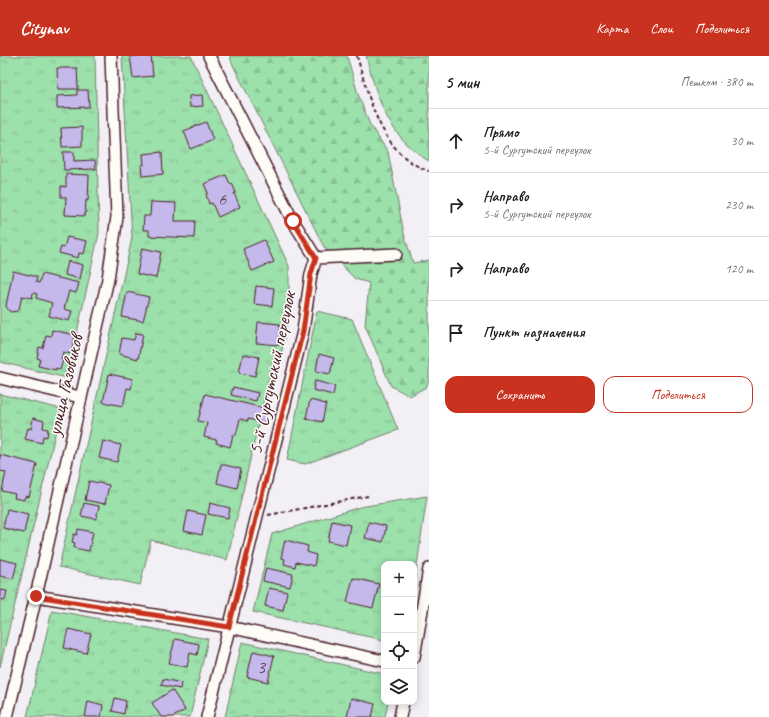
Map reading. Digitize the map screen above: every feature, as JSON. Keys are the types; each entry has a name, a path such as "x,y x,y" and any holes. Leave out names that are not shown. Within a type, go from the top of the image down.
{"street":[{"name":"улица Газовиков","path":"7,717 108,279 116,217 111,56"},
{"path":"209,56 293,221 316,258 396,254"},
{"name":"5-й Сургутский переулок","path":"207,717 303,331 311,274 316,258"},
{"path":"0,378 80,397"},
{"path":"417,639 429,569"},
{"path":"36,596 229,627 381,660"},
{"path":"400,717 402,705"}],"path":[{"path":"357,56 370,102 379,123 395,148 411,162 429,171"},
{"path":"257,517 368,496"}],"green space":[{"path":"0,56 95,56 99,233 67,378 0,362"},
{"path":"122,56 191,56 289,266 289,308 281,357 274,356 227,560 151,540 140,585 59,567 132,238"},
{"path":"230,56 347,56 358,94 370,125 388,152 404,234 413,263 429,260 429,381 426,387 410,396 391,386 365,325 369,283 355,279 324,247 232,63"},
{"path":"366,56 429,56 429,161 404,141 388,119 382,108"},
{"path":"317,311 352,319 398,430 305,464 287,460"},
{"path":"0,394 61,409 0,667"},
{"path":"427,496 417,565 417,561 381,561 381,639 253,612 272,534 360,507"},
{"path":"52,610 208,639 190,717 27,717"},
{"path":"242,642 381,673 381,705 387,705 385,717 225,717"}],"building":[{"path":"130,56 151,56 153,76 133,78"},
{"path":"57,68 77,68 78,89 58,89"},
{"path":"77,90 88,90 89,107 57,108 57,96 77,95"},
{"path":"202,95 203,106 190,107 189,96"},
{"path":"206,122 213,140 191,149 184,131"},
{"path":"82,127 82,146 62,147 61,128"},
{"path":"63,152 74,152 74,161 95,160 96,169 64,170"},
{"path":"162,152 163,174 142,176 141,165 144,165 143,154"},
{"path":"66,174 89,175 88,201 86,200 85,216 65,215 66,197 61,197 61,186 66,187"},
{"path":"226,175 230,184 232,183 236,193 234,193 240,207 218,217 212,203 209,204 206,194 208,193 204,184"},
{"path":"151,202 176,203 175,221 195,221 194,238 149,236 149,230 143,230 144,216 150,216"},
{"path":"67,237 87,241 84,254 79,253 78,258 59,253 61,247 64,248"},
{"path":"264,240 274,262 252,271 243,249"},
{"path":"142,248 161,252 156,278 137,274"},
{"path":"68,261 83,265 80,279 65,275"},
{"path":"13,271 37,277 36,282 39,283 42,274 79,283 76,293 69,291 64,309 72,311 69,321 49,316 52,303 36,298 37,294 33,293 32,298 22,296 19,309 17,311 9,311 6,306"},
{"path":"256,286 274,288 272,306 254,304"},
{"path":"127,292 149,297 143,321 122,317"},
{"path":"258,322 280,324 279,345 256,343"},
{"path":"52,330 75,335 71,354 63,352 61,359 63,360 60,370 56,368 56,370 38,366 40,359 37,358 39,347 43,348 46,335 51,336"},
{"path":"136,333 143,334 138,359 119,354 122,338 134,340"},
{"path":"243,354 259,357 255,376 239,373"},
{"path":"319,354 334,358 330,374 316,371"},
{"path":"109,374 133,379 131,389 127,388 123,406 103,402"},
{"path":"315,381 335,386 333,395 313,390"},
{"path":"233,387 258,393 256,401 231,395"},
{"path":"205,394 268,409 265,423 248,419 248,421 240,419 236,435 233,435 230,447 216,443 217,440 204,437 207,423 198,421"},
{"path":"310,400 326,404 322,422 306,418"},
{"path":"33,418 44,421 43,428 48,429 47,437 43,436 42,443 25,439 28,428 31,429"},
{"path":"103,441 121,445 117,462 99,458"},
{"path":"0,455 37,464 29,497 25,496 24,500 14,498 15,494 2,491 6,472 0,471"},
{"path":"221,464 241,469 237,488 217,483"},
{"path":"89,481 109,485 105,504 85,500"},
{"path":"84,503 99,506 96,519 81,516"},
{"path":"210,503 230,508 228,518 208,514"},
{"path":"7,509 28,514 24,533 3,528"},
{"path":"188,511 206,515 202,535 184,531"},
{"path":"332,521 350,525 346,545 328,541"},
{"path":"369,522 386,526 383,542 365,538"},
{"path":"78,529 93,532 89,551 74,548 75,543 72,542 74,534 77,535"},
{"path":"285,540 308,546 307,552 316,555 314,566 296,562 295,567 284,564 285,559 281,558"},
{"path":"0,559 17,563 13,579 0,576"},
{"path":"266,568 293,574 290,587 263,581"},
{"path":"353,578 379,584 373,608 347,602"},
{"path":"269,588 287,592 283,610 265,606"},
{"path":"0,590 7,591 5,600 0,599"},
{"path":"68,629 91,634 86,653 64,648"},
{"path":"175,639 199,644 197,655 190,653 187,667 169,663"},
{"path":"253,651 274,656 268,682 247,677"},
{"path":"163,679 181,683 180,689 161,685"},
{"path":"172,690 185,710 173,717 161,717 152,703"},
{"path":"115,698 126,701 124,714 112,711"},
{"path":"351,698 375,704 372,717 347,717"},
{"path":"88,701 103,705 101,717 85,717"}],"route":[{"path":"36,596 229,627 303,331 311,274 316,258 293,221"}]}
